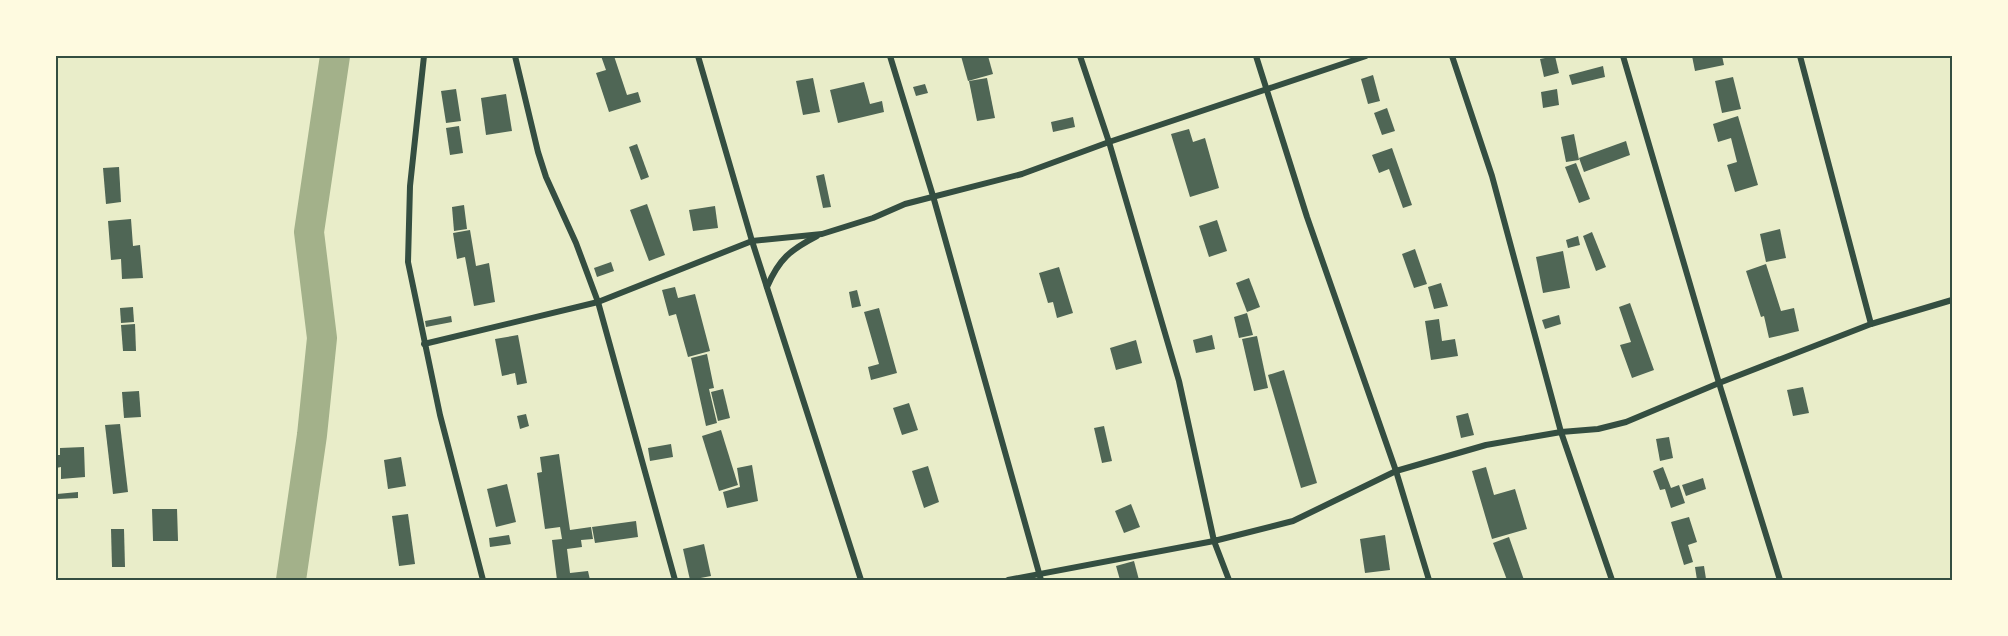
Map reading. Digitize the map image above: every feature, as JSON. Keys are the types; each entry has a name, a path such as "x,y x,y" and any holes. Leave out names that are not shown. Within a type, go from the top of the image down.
{"street":[{"path":"424,56 410,186 407,251 410,276 440,415 483,580"},
{"path":"515,56 546,177 576,243 598,302 675,580"},
{"path":"698,56 752,241 861,580"},
{"path":"891,56 933,196 1040,578"},
{"path":"1080,56 1109,141 1179,381 1214,541 1229,580"},
{"path":"1256,56 1307,217 1396,471 1429,580"},
{"path":"767,288 776,267 783,259 801,245 822,234 873,218 905,204 1022,174 1109,141 1366,56"},
{"path":"1452,56 1492,176 1561,432 1612,580"},
{"path":"1623,56 1719,383 1780,580"},
{"path":"1800,56 1871,324"},
{"path":"424,344 598,302 752,241 822,234"},
{"path":"1008,580 1040,578 1214,541 1293,521 1396,471 1486,445 1561,432 1598,429 1626,422 1871,324 1953,300"}],"building":[{"path":"601,56 614,56 627,95 638,92 641,102 609,112 596,73 606,70"},
{"path":"961,56 988,56 993,74 968,81"},
{"path":"1555,56 1559,73 1544,77 1540,59"},
{"path":"1692,56 1722,56 1724,65 1695,71"},
{"path":"1603,66 1605,77 1572,85 1569,75"},
{"path":"1373,75 1380,101 1368,104 1361,79"},
{"path":"1733,77 1741,109 1722,113 1715,81"},
{"path":"813,78 820,112 803,115 796,81"},
{"path":"987,78 995,118 977,121 969,81"},
{"path":"864,82 870,104 882,101 884,112 838,123 830,90"},
{"path":"925,84 928,93 916,96 913,87"},
{"path":"456,89 461,121 446,123 441,91"},
{"path":"1557,89 1559,105 1543,108 1541,92"},
{"path":"506,94 512,131 486,135 481,98"},
{"path":"1387,108 1395,131 1382,135 1374,113"},
{"path":"1738,116 1758,185 1735,192 1727,165 1737,162 1731,138 1718,142 1713,124"},
{"path":"1073,117 1075,127 1053,132 1051,122"},
{"path":"459,126 463,153 450,155 446,128"},
{"path":"1189,129 1193,142 1205,138 1219,188 1190,197 1171,134"},
{"path":"1574,134 1579,160 1566,162 1561,137"},
{"path":"1626,141 1630,155 1584,172 1579,158"},
{"path":"637,144 649,177 641,180 629,147"},
{"path":"1392,148 1412,205 1403,208 1389,169 1379,173 1372,155"},
{"path":"1576,163 1590,199 1579,203 1565,167"},
{"path":"119,167 121,202 106,204 103,168"},
{"path":"824,174 831,207 823,208 816,176"},
{"path":"647,204 665,255 649,261 630,210"},
{"path":"464,205 467,229 454,231 452,207"},
{"path":"715,206 718,228 693,231 689,210"},
{"path":"131,219 133,246 140,245 143,278 122,279 121,259 111,260 108,221"},
{"path":"1217,220 1227,251 1209,257 1199,226"},
{"path":"1780,229 1786,258 1766,262 1760,234"},
{"path":"470,230 476,266 489,263 495,302 474,306 465,257 457,259 453,233"},
{"path":"1592,232 1606,267 1596,271 1583,236"},
{"path":"1578,236 1580,245 1568,248 1566,240"},
{"path":"1415,249 1427,284 1414,288 1402,254"},
{"path":"1563,251 1570,288 1543,293 1536,257"},
{"path":"611,262 614,271 597,277 594,268"},
{"path":"1766,264 1781,311 1794,308 1799,331 1769,338 1764,316 1761,317 1746,271"},
{"path":"1059,267 1073,313 1057,318 1053,302 1048,303 1039,273"},
{"path":"1249,278 1260,307 1247,312 1236,283"},
{"path":"1441,283 1448,306 1434,309 1428,287"},
{"path":"675,287 678,298 695,294 710,351 688,357 676,314 669,316 662,290"},
{"path":"857,290 861,306 852,308 849,292"},
{"path":"1630,303 1654,370 1632,378 1620,345 1631,342 1619,307"},
{"path":"133,307 134,322 121,323 120,308"},
{"path":"879,308 897,373 871,380 868,367 879,364 864,312"},
{"path":"1247,313 1253,335 1239,338 1234,317"},
{"path":"1559,315 1561,324 1545,329 1542,320"},
{"path":"451,316 452,322 426,327 425,321"},
{"path":"1439,319 1442,341 1455,339 1458,356 1431,360 1425,321"},
{"path":"135,324 136,351 123,351 121,325"},
{"path":"518,335 527,383 517,385 515,373 502,376 495,339"},
{"path":"1212,335 1215,349 1196,353 1193,340"},
{"path":"1257,336 1268,388 1254,391 1242,339"},
{"path":"1136,340 1142,363 1116,370 1110,348"},
{"path":"707,354 714,388 709,389 717,423 706,426 691,358"},
{"path":"1284,370 1317,483 1301,488 1268,375"},
{"path":"1803,387 1809,413 1793,416 1787,390"},
{"path":"723,389 730,418 718,421 711,392"},
{"path":"139,391 141,417 124,418 122,392"},
{"path":"909,403 918,430 902,435 893,408"},
{"path":"1468,413 1474,435 1461,438 1456,416"},
{"path":"526,414 529,426 520,429 517,416"},
{"path":"120,424 128,492 113,494 105,425"},
{"path":"1104,426 1112,461 1102,463 1094,428"},
{"path":"721,430 738,485 719,491 702,436"},
{"path":"1669,437 1673,458 1660,461 1656,439"},
{"path":"671,444 673,457 650,461 648,448"},
{"path":"84,447 85,477 61,479 61,467 56,468 56,455 60,455 60,448"},
{"path":"559,454 570,530 591,527 593,539 581,540 582,547 567,549 570,573 588,571 590,580 557,580 552,540 562,539 560,527 545,529 537,473 542,472 540,457"},
{"path":"401,457 406,486 388,489 384,460"},
{"path":"752,465 758,501 727,508 723,492 740,487 737,468"},
{"path":"928,466 939,502 924,508 912,471"},
{"path":"1486,467 1494,495 1515,489 1527,529 1492,539 1472,471"},
{"path":"1663,467 1671,488 1679,485 1685,503 1671,508 1665,489 1660,490 1653,471"},
{"path":"1703,478 1706,489 1686,496 1682,485"},
{"path":"507,484 516,522 496,527 487,489"},
{"path":"78,492 78,498 58,499 57,494"},
{"path":"1131,504 1140,527 1124,533 1115,511"},
{"path":"152,509 177,509 178,541 153,541"},
{"path":"408,514 415,564 399,566 392,516"},
{"path":"1689,517 1697,542 1688,545 1693,562 1684,565 1671,522"},
{"path":"636,521 638,537 595,543 592,527"},
{"path":"111,529 124,529 125,567 112,567"},
{"path":"509,535 511,544 490,547 489,538"},
{"path":"1385,535 1390,570 1365,573 1360,539"},
{"path":"1509,537 1524,580 1507,580 1493,543"},
{"path":"704,544 711,576 690,580 683,549"},
{"path":"1134,561 1139,580 1120,580 1116,566"},
{"path":"1704,566 1706,579 1697,580 1695,567"}],"waterway":[{"path":"291,580 312,435 322,338 309,232 335,56"}]}
